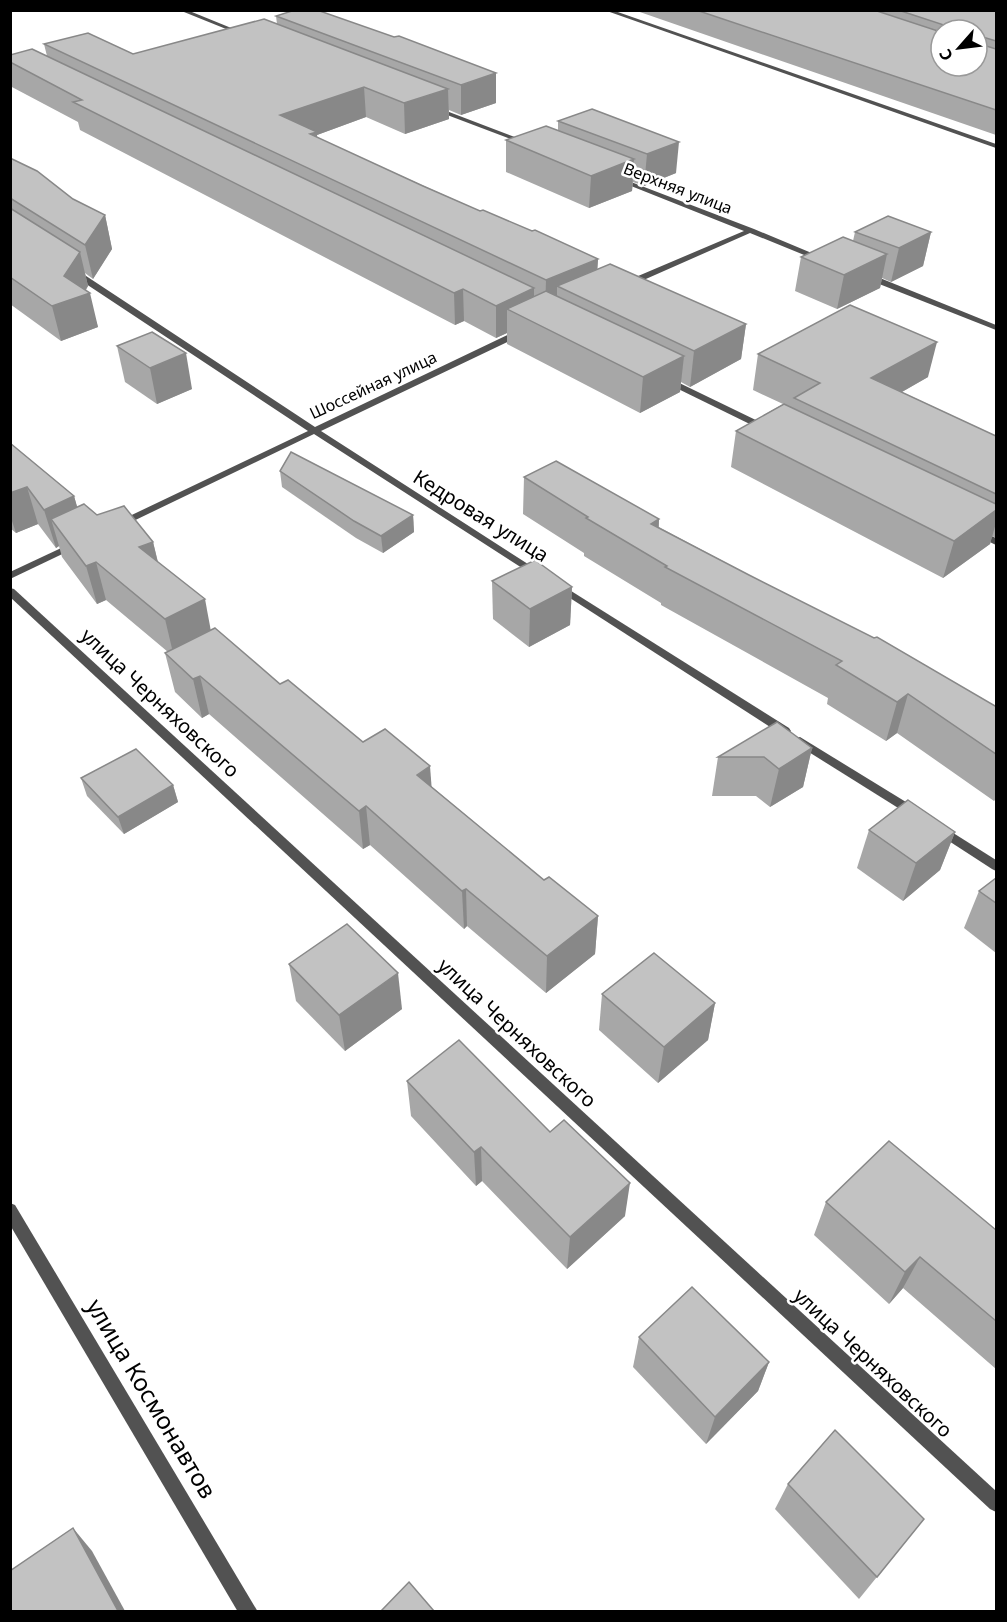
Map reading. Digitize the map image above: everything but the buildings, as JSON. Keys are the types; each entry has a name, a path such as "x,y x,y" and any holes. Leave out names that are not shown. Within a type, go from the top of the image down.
{"street":[{"path":"181,10 248,36"},
{"path":"606,10 996,146"},
{"path":"427,105 539,148"},
{"name":"Верхняя улица","path":"606,174 830,261"},
{"path":"621,287 752,230"},
{"name":"Кедровая улица","path":"69,268 313,430 544,578"},
{"path":"863,275 996,328"},
{"name":"Шоссейная улица","path":"108,529 535,325"},
{"path":"664,378 771,431"},
{"path":"964,526 996,542"},
{"path":"10,576 86,540"},
{"name":"Кедровая улица","path":"554,584 996,866"},
{"name":"улица Черняховского","path":"10,591 996,1503"},
{"name":"улица Космонавтов","path":"10,1210 249,1611"}]}
